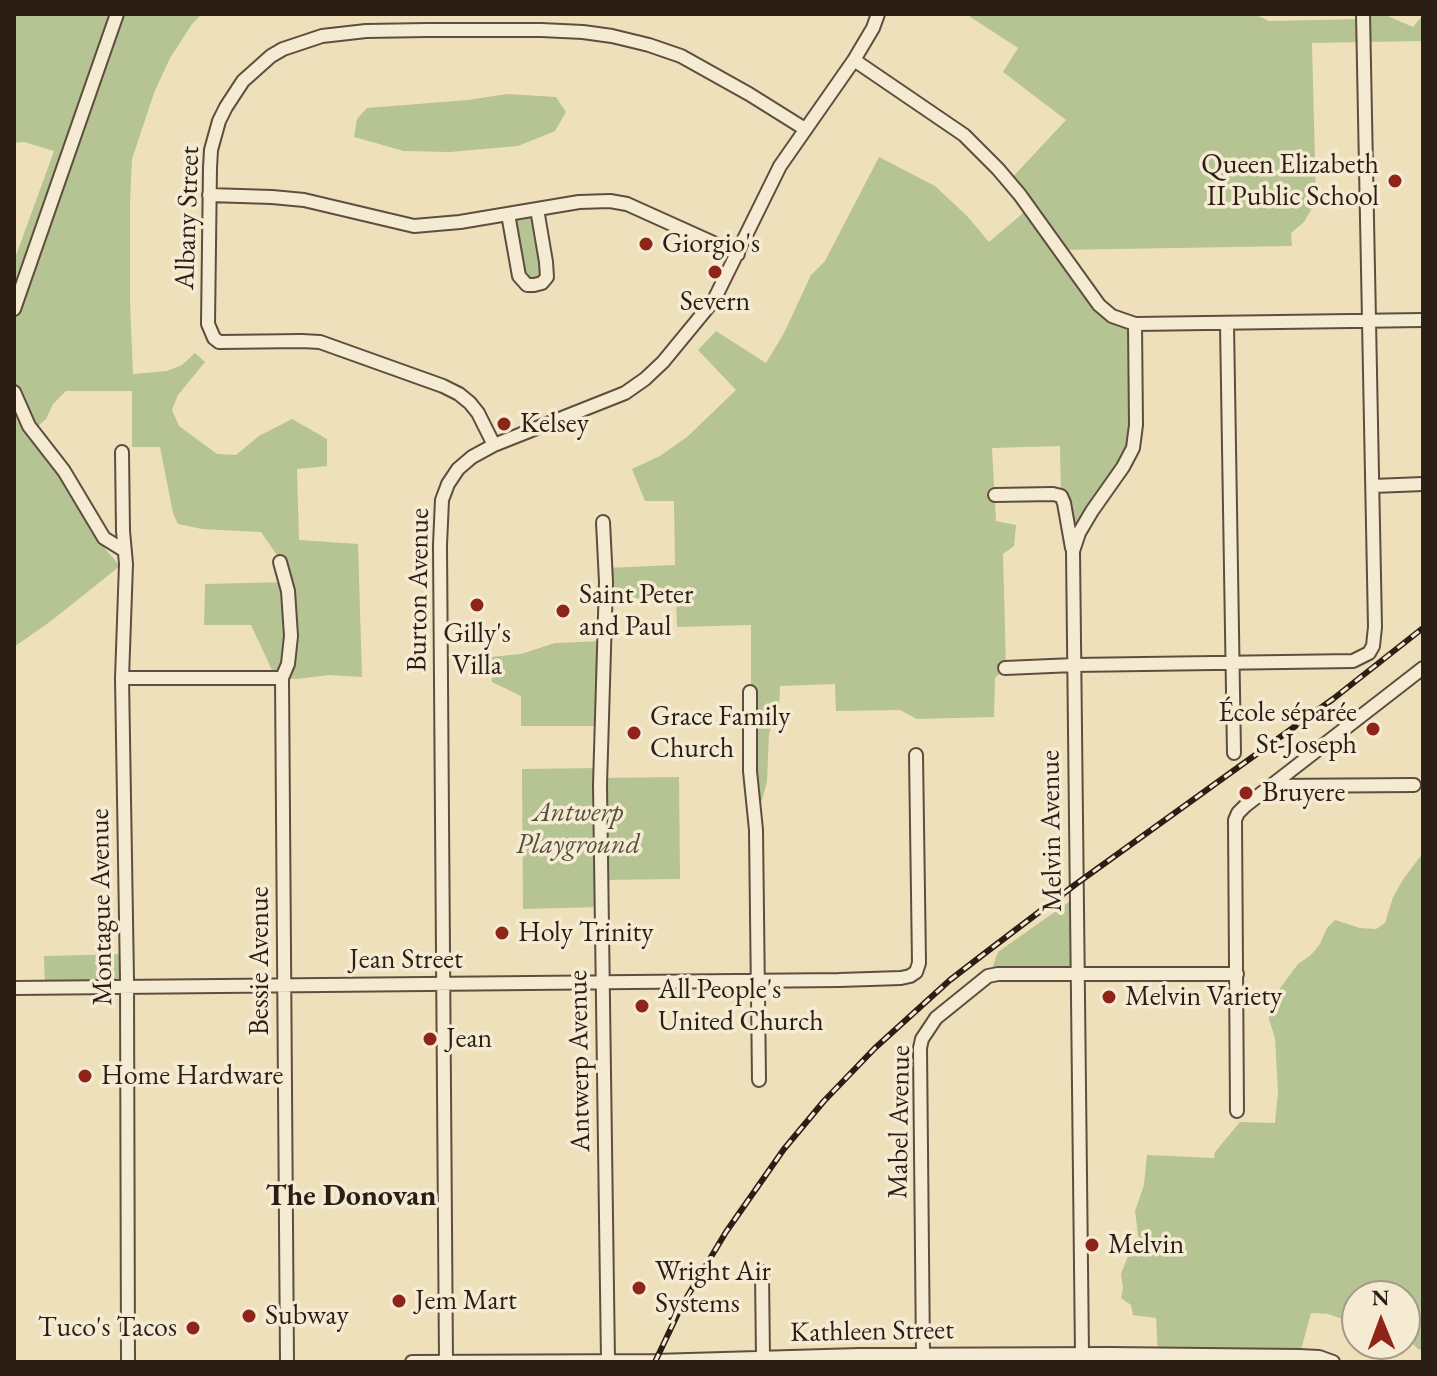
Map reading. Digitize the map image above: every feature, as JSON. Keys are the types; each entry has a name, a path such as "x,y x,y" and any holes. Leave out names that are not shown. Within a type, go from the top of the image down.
{"street":[{"path":"14,309 117,14"},
{"name":"Burton Avenue","path":"446,1361 442,500 458,469 472,457 494,445 625,393 663,362 706,313 738,254 769,185 854,60 878,14"},
{"path":"1005,668 1353,661 1369,653 1373,646 1373,486 1363,14"},
{"name":"Albany Street","path":"494,445 470,403 443,386 320,342 219,342 214,338 208,324 210,168 215,134 226,107 243,81 283,49 338,33 496,29 583,32 649,45 681,56 805,129"},
{"path":"854,60 964,135 1020,195 1099,305 1112,316 1135,324 1423,320"},
{"path":"209,195 304,200 414,226 594,201 627,204 738,254"},
{"path":"508,214 519,276 527,285 534,285 542,283 547,277 537,209"},
{"name":"Melvin Avenue","path":"1082,1354 1073,551 1079,533 1133,448 1136,425 1135,324"},
{"path":"1227,324 1234,753"},
{"path":"14,392 24,417 64,471 104,538 125,551"},
{"name":"Montague Avenue","path":"122,452 126,564 122,678 128,1362"},
{"path":"1373,486 1423,484"},
{"path":"995,495 1061,496 1073,551"},
{"name":"Antwerp Avenue","path":"603,522 606,582 600,785 608,1361"},
{"name":"Bessie Avenue","path":"280,562 288,591 291,636 288,664 282,678 287,1362"},
{"path":"1237,1111 1235,820 1245,806 1423,668"},
{"path":"122,678 282,678"},
{"path":"750,692 750,771 756,830 759,1080"},
{"name":"Jean Street","path":"14,988 901,978 916,972 919,963 916,755"},
{"path":"1271,786 1414,785"},
{"name":"Mabel Avenue","path":"923,1355 920,1048 922,1039 936,1018 988,976 998,974 1237,974"},
{"path":"762,1272 763,1359"},
{"name":"Kathleen Street","path":"412,1362 1082,1354 1110,1358 1299,1356 1319,1357 1333,1362"}],"green space":[{"path":"14,14 202,14 170,58 154,93 132,159 130,302 133,374 167,371 182,365 195,353 205,362 178,395 172,410 179,426 217,454 236,455 259,436 292,419 327,439 327,466 297,469 299,540 358,544 362,677 274,678 251,625 204,625 205,584 287,582 281,561 261,532 202,529 178,524 160,447 132,447 132,391 66,391 53,404 46,419 29,434 61,478 101,544 120,566 14,647 14,261 54,151 24,142 14,143"},
{"path":"966,14 1254,14 1269,21 1362,19 1363,14 1383,14 1413,27 1423,15 1423,41 1312,43 1316,201 1304,222 1291,233 1292,246 1058,250 1086,290 1134,325 1134,437 1072,551 1061,497 1060,446 992,448 996,521 1016,525 1014,546 1003,554 1006,668 995,678 994,717 917,719 900,710 836,711 835,684 780,686 779,710 769,733 767,782 762,800 755,810 751,771 751,625 677,627 676,598 605,599 605,568 675,565 674,501 645,501 632,469 660,456 687,437 736,390 698,350 716,331 766,363 811,275 825,261 879,157 935,186 989,242 1028,209 1008,182 1066,120 1003,72 1018,48"},
{"path":"507,94 556,97 566,112 555,131 518,146 450,152 404,151 354,137 357,119 367,108"},
{"path":"536,211 542,282 522,281 509,216"},
{"path":"603,641 601,726 521,726 521,696 492,682 490,657 521,654 555,643"},
{"name":"Antwerp Playground","path":"600,768 600,778 679,777 680,879 601,880 601,907 523,909 522,769"},
{"path":"1423,853 1423,1350 1421,1280 1341,1280 1341,1318 1311,1313 1299,1357 1158,1355 1156,1318 1133,1315 1131,1305 1121,1298 1121,1274 1128,1256 1139,1242 1135,1211 1144,1185 1147,1155 1214,1158 1215,1152 1240,1122 1275,1123 1278,1092 1275,1038 1269,1019 1269,1003 1298,964 1320,944 1327,928 1335,920 1360,928 1376,929 1385,923 1393,897"},
{"path":"1076,897 1077,973 990,974 998,952"},
{"path":"126,954 126,989 45,989 44,956"}],"railway":[{"path":"655,1362 681,1307 726,1232 784,1149 824,1101 875,1048 950,980 989,950 1333,699 1423,628"}],"place":[{"name":"Queen Elizabeth II Public School","path":"1395,181"},
{"name":"Giorgio's","path":"646,244"},
{"name":"Severn","path":"715,272"},
{"name":"Kelsey","path":"504,424"},
{"name":"Gilly's Villa","path":"477,605"},
{"name":"Saint Peter and Paul","path":"563,611"},
{"name":"École séparée St-Joseph","path":"1373,729"},
{"name":"Grace Family Church","path":"634,733"},
{"name":"Bruyere","path":"1246,793"},
{"name":"Holy Trinity","path":"502,933"},
{"name":"Melvin Variety","path":"1109,997"},
{"name":"All People's United Church","path":"642,1006"},
{"name":"Jean","path":"430,1039"},
{"name":"Home Hardware","path":"85,1076"},
{"name":"Melvin","path":"1092,1245"},
{"name":"Wright Air Systems","path":"639,1288"},
{"name":"Jem Mart","path":"399,1301"},
{"name":"Subway","path":"249,1316"},
{"name":"Tuco's Tacos","path":"193,1328"}],"district":[{"name":"The Donovan","path":"351,1197"}]}
